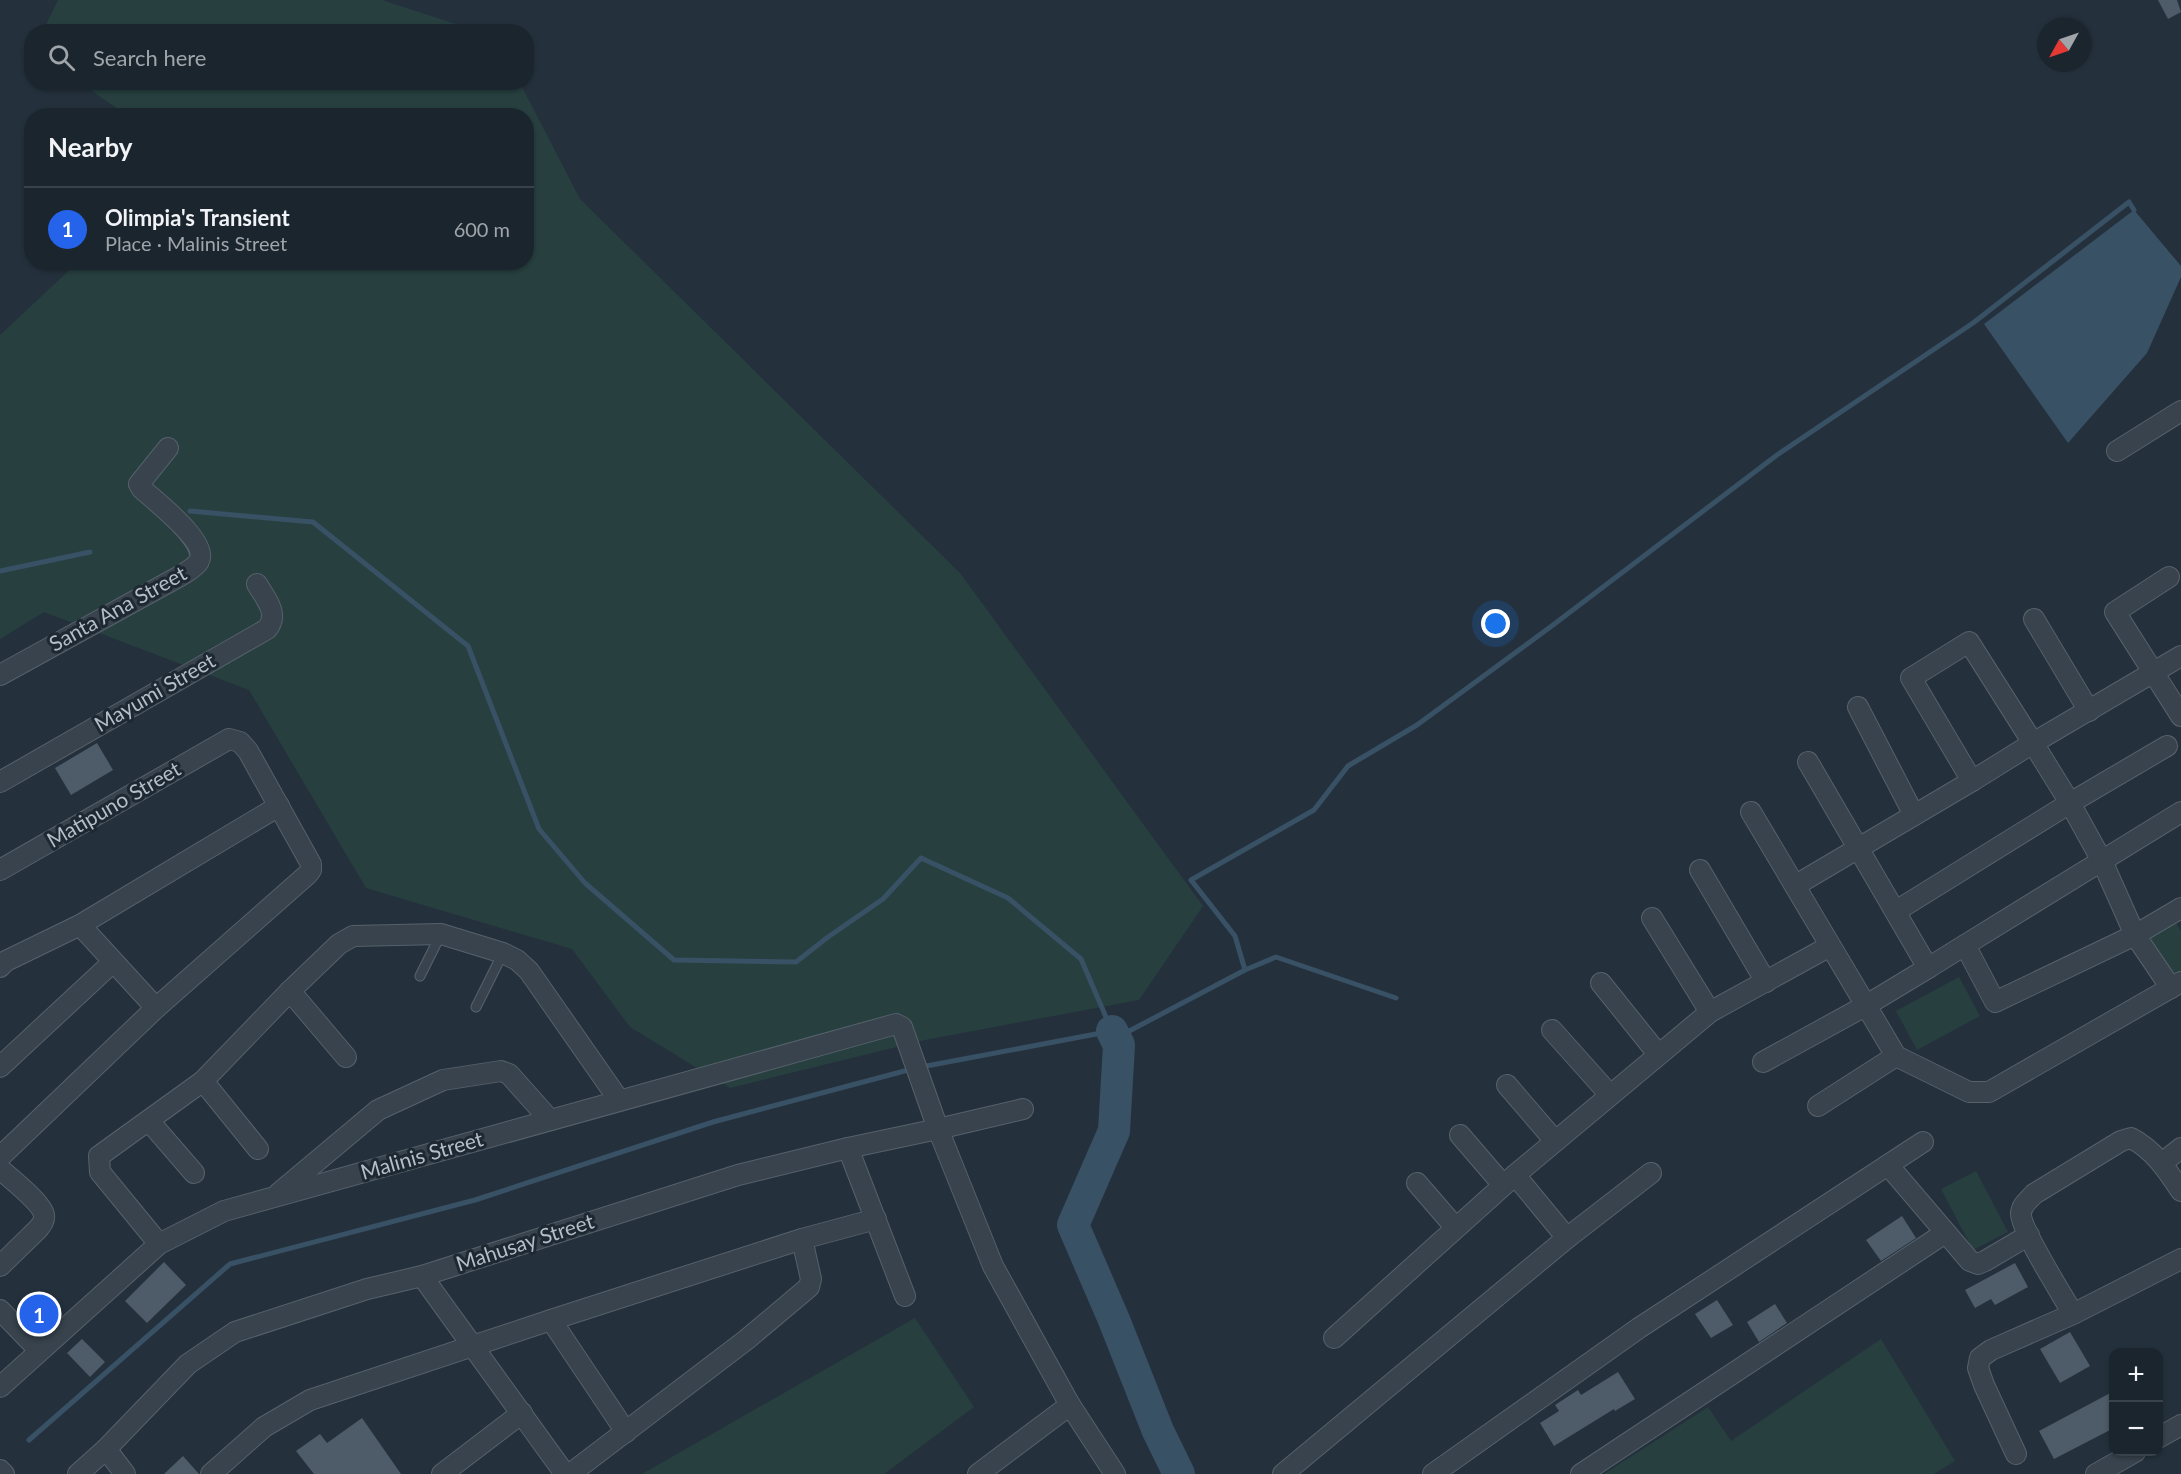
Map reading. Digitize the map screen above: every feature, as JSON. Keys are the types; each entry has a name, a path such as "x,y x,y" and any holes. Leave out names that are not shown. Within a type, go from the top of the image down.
{"street":[{"path":"2116,451 2181,411"},
{"name":"Santa Ana Street","path":"0,675 174,579 199,562 201,553 196,541 139,484 168,448"},
{"path":"2169,577 2115,612 2181,716"},
{"name":"Mayumi Street","path":"0,782 267,629 272,623 273,615 257,584"},
{"path":"2034,619 2089,711"},
{"path":"1751,812 1896,1056 1969,1092 1989,1092 2176,985 2135,934 2102,861 2070,803 1969,642 1911,678 1972,781"},
{"path":"1796,885 2181,656"},
{"path":"1858,707 1914,814"},
{"name":"Matipuno Street","path":"0,870 228,739 240,742 248,751 279,806"},
{"path":"1896,911 2167,746"},
{"path":"1808,762 1928,968"},
{"path":"0,967 80,925 279,806 311,864 311,870 156,1008 0,1158"},
{"path":"1763,1062 1866,1006 2181,812"},
{"path":"1700,870 1766,982"},
{"path":"1965,945 1995,1002 2135,934 2181,908"},
{"path":"1652,918 1710,1012"},
{"path":"80,925 156,1008"},
{"path":"159,1244 100,1172 99,1156 203,1081 290,991 339,944 353,936 441,934 503,953 517,960 529,971 619,1100"},
{"path":"1334,1338 1509,1180 1710,1012 1830,946"},
{"path":"0,1067 113,962"},
{"path":"1600,983 1659,1054"},
{"path":"290,991 346,1057"},
{"name":"Malinis Street","path":"0,1388 39,1350 159,1244 224,1211 619,1100 896,1024 902,1027 938,1130"},
{"path":"1552,1030 1610,1095"},
{"path":"1818,1107 1896,1056"},
{"path":"273,1198 370,1115 443,1080 501,1071 509,1074 550,1120"},
{"path":"203,1081 258,1149"},
{"path":"1507,1085 1555,1141"},
{"name":"Mahusay Street","path":"78,1474 106,1449 188,1364 235,1332 367,1289 422,1276 738,1175 1023,1109"},
{"path":"149,1120 194,1173"},
{"path":"938,1130 993,1266 1070,1405 1115,1474"},
{"path":"1460,1135 1567,1238"},
{"path":"2073,1314 2029,1235 2021,1215 2024,1204 2034,1194 2121,1141 2131,1138 2143,1144 2162,1163 2181,1191"},
{"path":"1432,1474 1639,1328 1923,1142"},
{"path":"848,1148 905,1296"},
{"path":"2162,1163 2181,1148"},
{"path":"1888,1165 1970,1262 1978,1264 2029,1235"},
{"path":"0,1169 39,1206 44,1214 43,1222 38,1229 0,1266"},
{"path":"1283,1474 1567,1238 1651,1173"},
{"path":"1417,1183 1455,1227"},
{"path":"221,1471 264,1427 310,1400 802,1239 876,1219"},
{"path":"1581,1474 1650,1426 1945,1233"},
{"path":"570,1474 746,1340 809,1287 811,1278 802,1239"},
{"path":"2016,1454 1984,1385 1978,1368 1980,1358 1991,1350 2073,1314 2181,1259"},
{"path":"422,1276 565,1474"},
{"path":"0,1310 39,1350"},
{"path":"551,1320 626,1432"},
{"path":"978,1474 1070,1405"},
{"path":"442,1474 522,1413"},
{"path":"2163,1435 2181,1425"},
{"path":"106,1449 125,1474"},
{"path":"2097,1474 2129,1456"},
{"path":"0,1470 4,1474"}],"lane":[{"path":"420,976 441,934"},
{"path":"476,1007 503,953"}],"green space":[{"path":"58,0 382,0 456,24 46,24"},
{"path":"90,90 524,90 533,108 117,108"},
{"path":"534,110 580,199 960,573 1203,906 1139,1000 925,1040 730,1088 630,1027 572,949 366,888 249,690 44,612 0,639 0,335 70,270 534,270"},
{"path":"2174,920 2181,931 2181,977 2176,980 2148,934"},
{"path":"1959,977 1980,1016 1917,1050 1896,1011"},
{"path":"1976,1171 2008,1232 1973,1250 1941,1189"},
{"path":"915,1318 974,1407 884,1474 642,1474"},
{"path":"1881,1339 1955,1461 1934,1474 1604,1474 1708,1407 1731,1441"}],"water":[{"path":"2134,210 2181,266 2181,277 2147,353 2068,443 1984,324"}],"building":[{"path":"2158,0 2177,0 2181,12 2168,19"},
{"path":"97,743 113,770 71,795 55,768"},
{"path":"1902,1216 1916,1238 1881,1261 1866,1240"},
{"path":"164,1262 186,1285 147,1323 125,1301"},
{"path":"2015,1263 2028,1287 1995,1305 1991,1299 1975,1308 1965,1290"},
{"path":"38,1294 58,1315 39,1333 20,1312"},
{"path":"1717,1300 1733,1325 1711,1338 1695,1314"},
{"path":"1775,1304 1787,1323 1759,1342 1747,1322"},
{"path":"2070,1332 2090,1366 2060,1383 2040,1349"},
{"path":"82,1339 105,1362 90,1377 67,1353"},
{"path":"1618,1372 1635,1399 1615,1411 1614,1409 1554,1446 1540,1423 1559,1411 1555,1405 1578,1390 1581,1395"},
{"path":"2109,1394 2109,1431 2054,1459 2039,1431"},
{"path":"362,1418 401,1474 314,1474 296,1451 320,1434 327,1443"},
{"path":"183,1456 199,1474 164,1474"}],"waterway":[{"path":"1116,1038 1245,970 1235,936 1191,880 1314,810 1348,766 1417,725 1777,455 1973,323 2129,202 2134,210"},
{"path":"190,511 313,522 468,646 539,829 585,883 674,960 796,962 883,899 921,858 1008,898 1081,959 1112,1031 921,1067"},
{"path":"0,571 90,552"},
{"path":"1245,970 1276,957 1396,998"},
{"path":"1112,1031 1119,1045 1114,1131 1073,1225 1158,1431 1179,1474"},
{"path":"29,1440 230,1264 475,1200 713,1122 912,1069"}],"place":[{"name":"Olimpia's Transient","path":"39,1314"}]}
